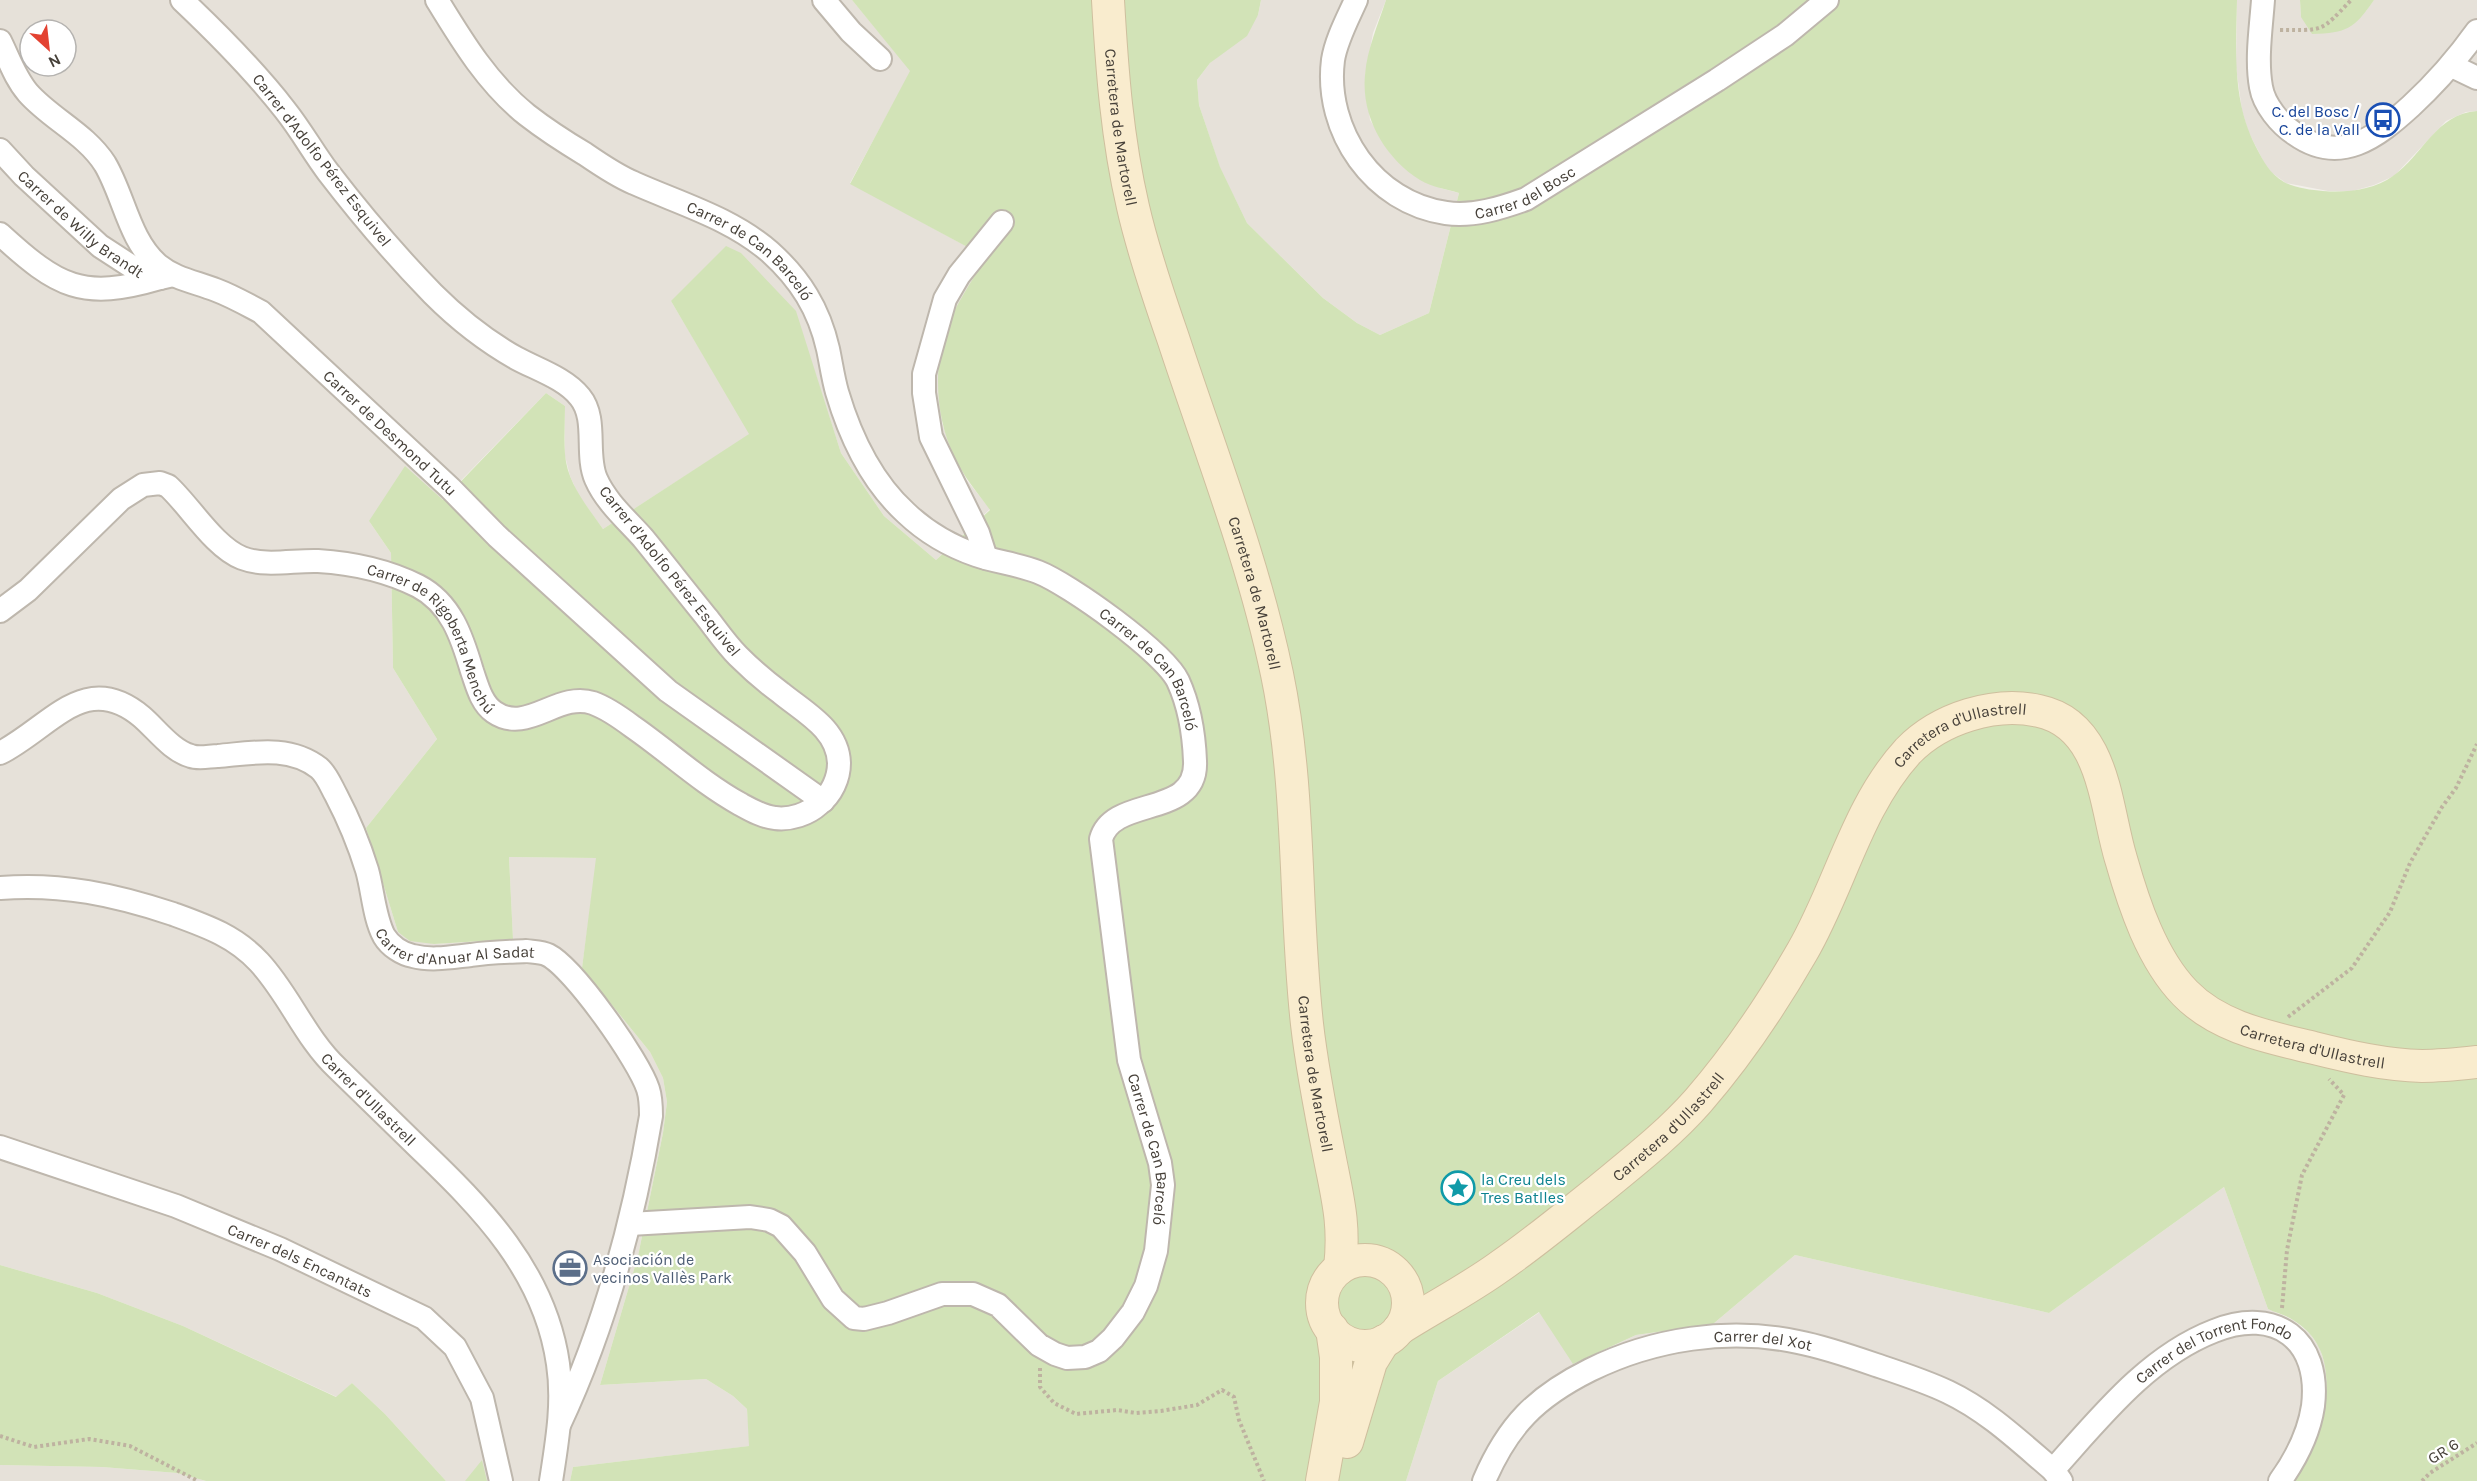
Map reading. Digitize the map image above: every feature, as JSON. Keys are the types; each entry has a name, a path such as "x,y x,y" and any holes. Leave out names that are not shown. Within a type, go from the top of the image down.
{"main road":[{"name":"Carretera de Martorell","path":"1108,0 1118,135 1133,210 1158,295 1240,541 1277,673 1288,733 1293,792 1298,929 1307,1023 1314,1077 1334,1184 1340,1200 1366,1241 1393,1272 1408,1303 1407,1312 1371,1362 1365,1377 1339,1481"},
{"name":"Carretera d'Ullastrell","path":"1391,1335 1499,1268 1655,1143 1697,1103 1744,1045 1804,949 1862,822 1885,783 1909,751 1929,734 1973,714 1998,708 2019,707 2045,712 2064,720 2079,733 2100,772 2115,838 2145,926 2170,977 2189,997 2219,1019 2262,1036 2370,1062 2424,1066 2477,1062"},
{"name":"Carretera de Martorell","path":"1340,1200 1342,1225 1340,1268"},
{"path":"1391,1335 1375,1345 1356,1344 1338,1336 1323,1312 1323,1293 1332,1276 1340,1268 1356,1261 1365,1260 1393,1272"},
{"name":"Carretera d'Ullastrell","path":"1393,1272 1432,1284 1460,1281 1499,1268"},
{"path":"1322,1481 1336,1402 1336,1356 1332,1329"}],"street":[{"name":"Carrer d'Adolfo Pérez Esquivel","path":"182,0 228,43 260,80 362,214 436,297 493,344 568,387 580,397 587,410 594,475 606,496 663,562 735,653 777,691 815,719 832,737 838,752 839,768 836,782 823,801"},
{"name":"Carrer de Can Barceló","path":"436,0 475,60 500,90 525,114 561,140 631,182 736,228 757,241 794,276 811,300 827,346 836,391 847,423 875,477 904,512 937,538 986,558 1040,573 1103,611 1167,666 1180,686 1188,711 1195,763 1192,784 1170,799 1113,821 1104,828 1101,839 1129,1060 1160,1163 1163,1185 1156,1251 1146,1286 1133,1312 1099,1351 1085,1356 1067,1358 1046,1349 998,1305 973,1294 942,1294 888,1313 864,1319 854,1318 833,1299 794,1239 781,1226 769,1220 750,1216 630,1224"},
{"path":"824,0 851,32 880,59"},
{"name":"Carrer del Bosc","path":"1356,0 1334,58 1333,78 1338,117 1352,150 1375,180 1404,199 1446,213 1475,213 1502,208 1526,199 1746,61 1785,35 1827,0"},
{"path":"2263,0 2261,86 2264,96 2288,129 2314,144 2331,147 2350,147 2367,141 2388,127 2452,66 2477,31"},
{"name":"Carrer de Desmond Tutu","path":"0,41 10,64 28,93 97,153 109,173 147,254 166,277 240,300 261,312 450,488 497,536 668,691 823,801"},
{"path":"2452,66 2477,78"},
{"name":"Carrer de Willy Brandt","path":"0,150 24,176 100,246 140,272 166,277"},
{"path":"986,558 978,533 931,437 924,393 924,374 945,299 959,275 1002,222"},
{"path":"0,234 52,277 71,286 96,289 128,287 166,277"},
{"name":"Carrer de Rigoberta Menchú","path":"0,611 28,590 121,499 143,485 160,483 168,486 221,543 242,558 342,563 374,571 424,589 443,604 456,624 478,689 490,709 498,714 518,719 528,718 568,702 578,700 595,703 660,746 720,793 757,812 776,818 786,818 806,812 823,801"},
{"name":"Carrer d'Anuar Al Sadat","path":"0,753 22,742 86,699 105,697 131,708 177,749 195,758 285,752 303,759 320,769 347,815 367,869 384,935 391,945 410,956 422,958 526,951 548,955 579,986 630,1054 648,1087 651,1116 630,1224 598,1332 559,1425"},
{"name":"Carrer d'Ullastrell","path":"0,888 58,886 138,902 222,932 242,945 261,964 334,1066 479,1206 520,1263 544,1307 554,1340 561,1392 551,1481"},
{"name":"Carrer dels Encantats","path":"0,1147 176,1206 280,1249 424,1318 455,1347 482,1398 501,1481"},
{"name":"Carrer del Torrent Fondo","path":"2057,1476 2120,1397 2147,1372 2180,1348 2213,1331 2237,1323 2258,1322 2276,1326 2293,1336 2306,1351 2312,1369 2313,1408 2293,1463 2280,1481"},
{"name":"Carrer del Xot","path":"1484,1481 1496,1452 1513,1427 1540,1399 1575,1377 1619,1356 1652,1345 1732,1335 1797,1341 1851,1357 1949,1393 1989,1416 2057,1476"}],"path":[{"path":"2261,27 2276,30 2312,30 2326,27 2351,0"},
{"path":"2262,1036 2352,968 2390,912 2410,863 2442,807 2456,788 2477,744"},
{"path":"2276,1326 2284,1302 2288,1250 2302,1175 2344,1095 2323,1071"},
{"path":"1046,1349 1039,1375 1040,1387 1054,1402 1077,1414 1117,1410 1136,1413 1179,1408 1197,1405 1222,1390 1234,1397 1239,1420 1264,1481"},
{"path":"0,1436 34,1446 89,1439 130,1446 198,1481"},
{"name":"GR 6","path":"2422,1481 2430,1473 2477,1443"}],"shaded area":[{"path":"0,0 852,0 911,71 850,183 986,257 947,328 938,359 942,423 953,455 965,478 990,509 936,560 884,516 841,453 804,339 671,301 750,434 603,529 579,496 570,476 565,456 565,406 546,393 442,500 369,521 391,553 393,668 437,739 366,828 398,932 434,944 513,939 509,857 597,858 582,968 650,1052 663,1078 667,1102 663,1133 638,1256 600,1385 706,1379 733,1396 747,1409 750,1446 573,1467 570,1481 446,1481 385,1414 352,1383 337,1397 183,1326 97,1293 0,1265"},
{"path":"1261,0 1386,0 1373,33 1365,76 1370,120 1391,154 1440,188 1459,193 1429,313 1380,335 1357,323 1323,298 1247,223 1220,168 1199,105 1197,80 1210,63 1227,49 1258,15"},
{"path":"2237,0 2300,0 2301,17 2366,11 2374,0 2477,0 2477,111 2466,112 2446,121 2394,176 2374,185 2353,191 2328,191 2286,183 2268,170 2248,131 2242,110 2236,67"},
{"path":"2224,1187 2268,1309 2293,1320 2310,1334 2319,1347 2326,1366 2322,1419 2309,1454 2294,1481 1406,1481 1438,1381 1540,1312 1574,1364 1636,1335 1713,1324 1795,1255 2049,1313"},
{"path":"0,1465 102,1467 177,1473 206,1481 0,1481"}],"green space":[{"path":"852,0 1261,0 1258,15 1247,36 1210,63 1197,80 1199,105 1220,167 1247,223 1323,298 1357,323 1380,335 1429,313 1459,193 1434,186 1407,171 1386,148 1371,121 1365,91 1366,65 1386,0 2237,0 2237,75 2248,129 2267,167 2274,175 2293,186 2318,191 2360,190 2385,181 2404,167 2440,127 2451,119 2477,111 2477,1481 2294,1481 2313,1442 2321,1419 2326,1375 2322,1354 2311,1335 2293,1320 2268,1309 2224,1187 2049,1313 1795,1255 1713,1324 1636,1335 1573,1364 1539,1312 1438,1381 1406,1481 570,1481 573,1467 749,1446 747,1409 733,1396 706,1379 600,1385 638,1256 663,1133 667,1102 663,1078 650,1052 582,968 596,858 509,857 513,939 434,944 410,941 398,932 366,828 437,739 393,668 391,553 369,521 405,466 443,500 546,393 565,406 565,454 570,475 579,494 603,529 749,434 671,301 726,246 741,253 796,311 841,453 884,516 936,560 990,510 970,484 954,456 943,426 938,394 939,361 946,330 959,302 986,257 850,184 910,71"},
{"path":"2300,0 2374,0 2349,28 2312,34 2301,17"},
{"path":"0,1265 97,1293 183,1326 336,1397 352,1383 385,1414 446,1481 206,1481 177,1473 102,1467 0,1465"},
{"path":"482,1460 487,1481 465,1481"}],"place":[{"name":"C. del Bosc / C. de la Vall","path":"2383,120"},
{"name":"la Creu dels Tres Batlles","path":"1458,1188"},
{"name":"Asociación de vecinos Vallès Park","path":"570,1268"}]}
